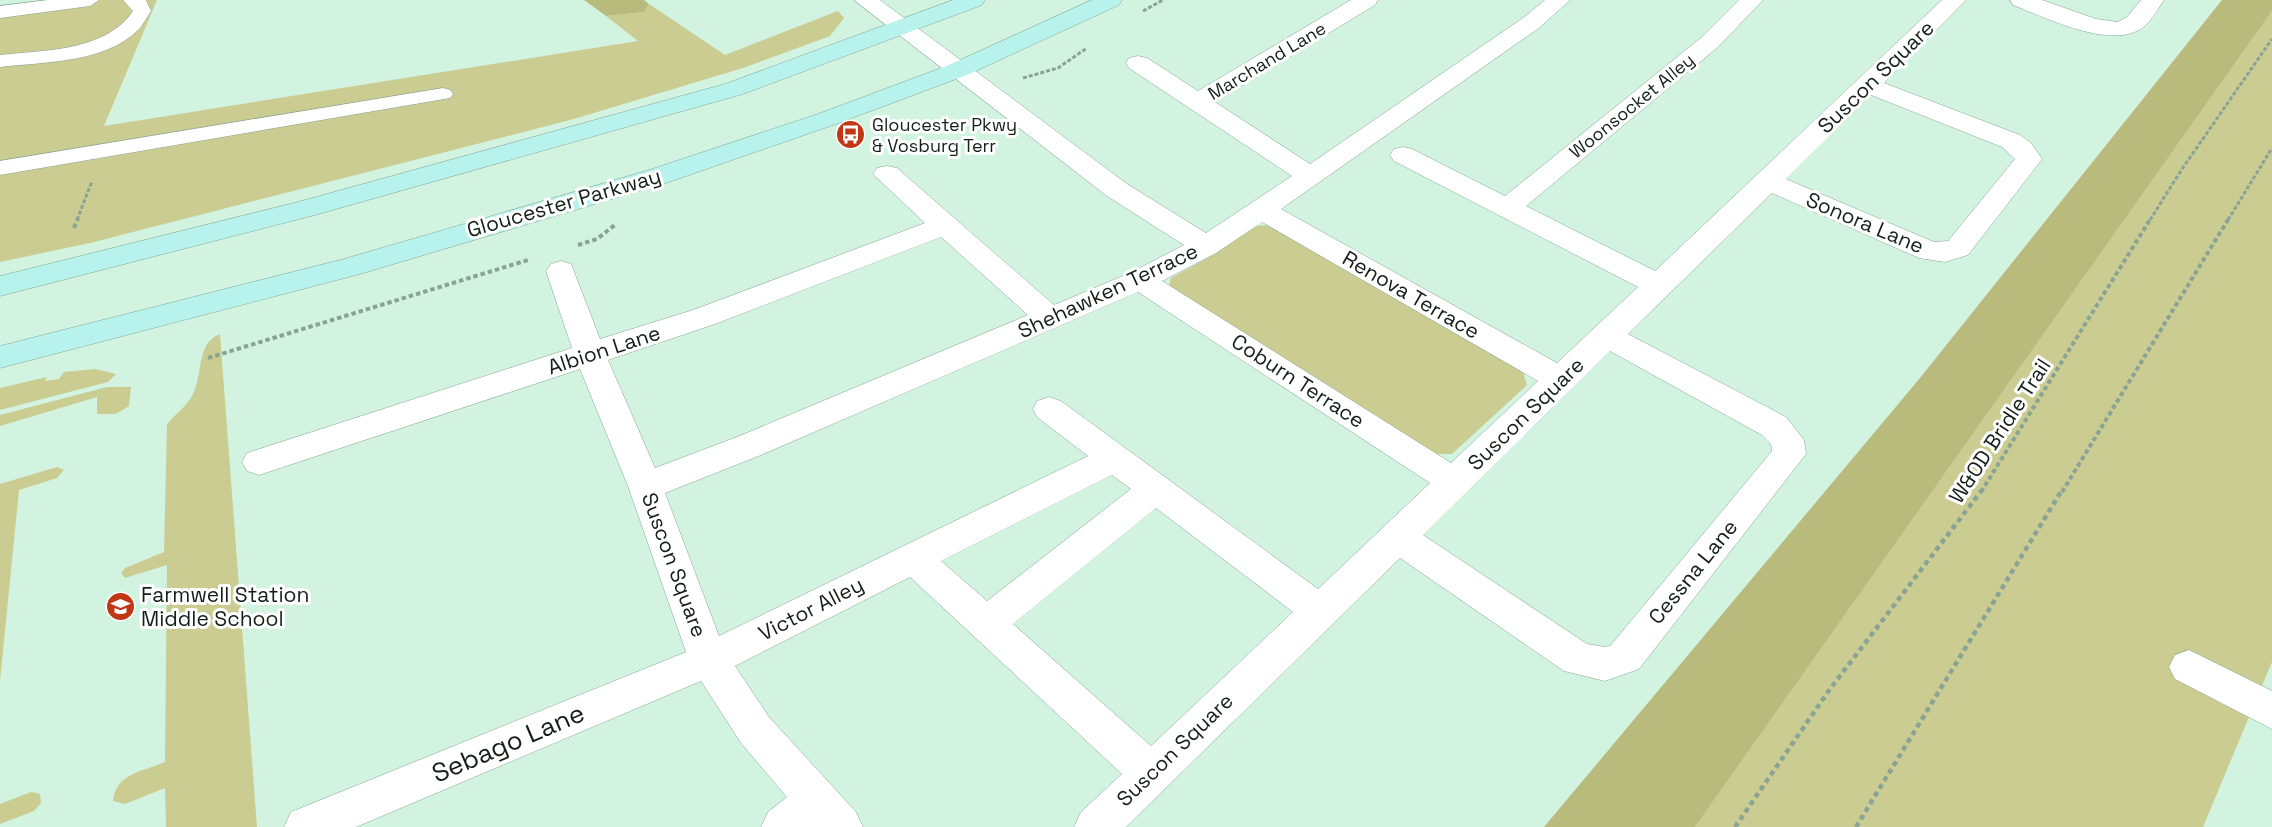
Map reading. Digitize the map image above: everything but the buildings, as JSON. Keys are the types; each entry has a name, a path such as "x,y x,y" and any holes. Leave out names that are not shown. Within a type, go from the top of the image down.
{"main road":[{"path":"0,286 305,209 531,148 734,89 901,29 974,0"},
{"name":"Gloucester Parkway","path":"0,357 350,267 647,179 817,122 958,70 1111,0"}],"street":[{"path":"865,0 1116,190 1206,246"},
{"name":"Marchand Lane","path":"1198,102 1367,0"},
{"name":"Shehawken Terrace","path":"645,486 749,446 1051,319 1140,280 1206,246 1531,23 1559,0"},
{"name":"Woonsocket Alley","path":"1507,208 1710,42 1752,0"},
{"name":"Suscon Square","path":"1103,825 1151,773 1955,0"},
{"path":"2020,0 2105,28 2122,29 2131,26 2153,0"},
{"name":"Marchand Lane","path":"1138,63 1310,176"},
{"name":"Sonora Lane","path":"1767,181 1929,251 1945,253 1958,248 2029,159 2022,149 2011,141 1867,85"},
{"path":"1403,155 1659,285"},
{"path":"887,174 1051,319"},
{"name":"Renova Terrace","path":"1261,210 1561,380"},
{"name":"Albion Lane","path":"259,462 704,317 945,225"},
{"name":"Suscon Square","path":"561,271 590,354 645,486 701,643 755,730 829,814"},
{"name":"Coburn Terrace","path":"1140,280 1455,482"},
{"name":"Cessna Lane","path":"1398,537 1578,659 1605,664 1625,657 1789,454 1787,440 1774,426 1607,336"},
{"path":"1049,409 1321,612"},
{"name":"Victor Alley","path":"710,660 912,557 1115,458"},
{"path":"986,624 1155,489"},
{"path":"912,557 1151,773"},
{"name":"Sebago Lane","path":"306,827 710,660"},
{"path":"2189,667 2272,711"},
{"path":"783,827 829,814"}],"lane":[{"path":"0,12 90,0"},
{"path":"0,61 89,48 117,38 135,25 142,11 136,1 132,0"},
{"path":"0,168 443,94"}],"path":[{"name":"W&OD Bridle Trail","path":"1735,827 1830,689 1977,498 2182,169 2272,39"},
{"path":"1856,827 2272,148"},
{"path":"74,228 104,151"}],"green space":[{"path":"42,0 157,0 104,126 638,41 606,16 644,12 649,4 725,55 838,11 844,18 830,36 746,67 574,119 90,243 0,262 0,6"},
{"path":"584,0 644,0 649,4 644,12 606,16"},
{"path":"2222,0 2272,0 2272,11 1695,827 1544,827 1920,378"},
{"path":"2272,11 2272,662 2203,827 1695,827"},
{"path":"1270,225 1522,369 1527,385 1452,454 1430,454 1169,286 1171,278 1220,251 1255,226"},
{"path":"220,334 257,827 166,827 165,788 125,804 113,801 119,784 125,779 139,771 165,762 167,565 125,578 121,573 125,568 164,552 167,424 192,396 203,352 212,339"},
{"path":"95,369 116,374 108,382 0,410 0,388 47,377 45,381 59,379 64,372"},
{"path":"107,387 131,387 129,406 116,414 97,414 97,397 0,426 0,415"},
{"path":"57,467 64,470 57,478 19,490 0,681 0,484"},
{"path":"31,792 40,794 41,803 34,811 0,824 0,804"}],"place":[{"name":"Gloucester Pkwy & Vosburg Terr","path":"851,135"},
{"name":"Farmwell Station Middle School","path":"120,607"}]}
